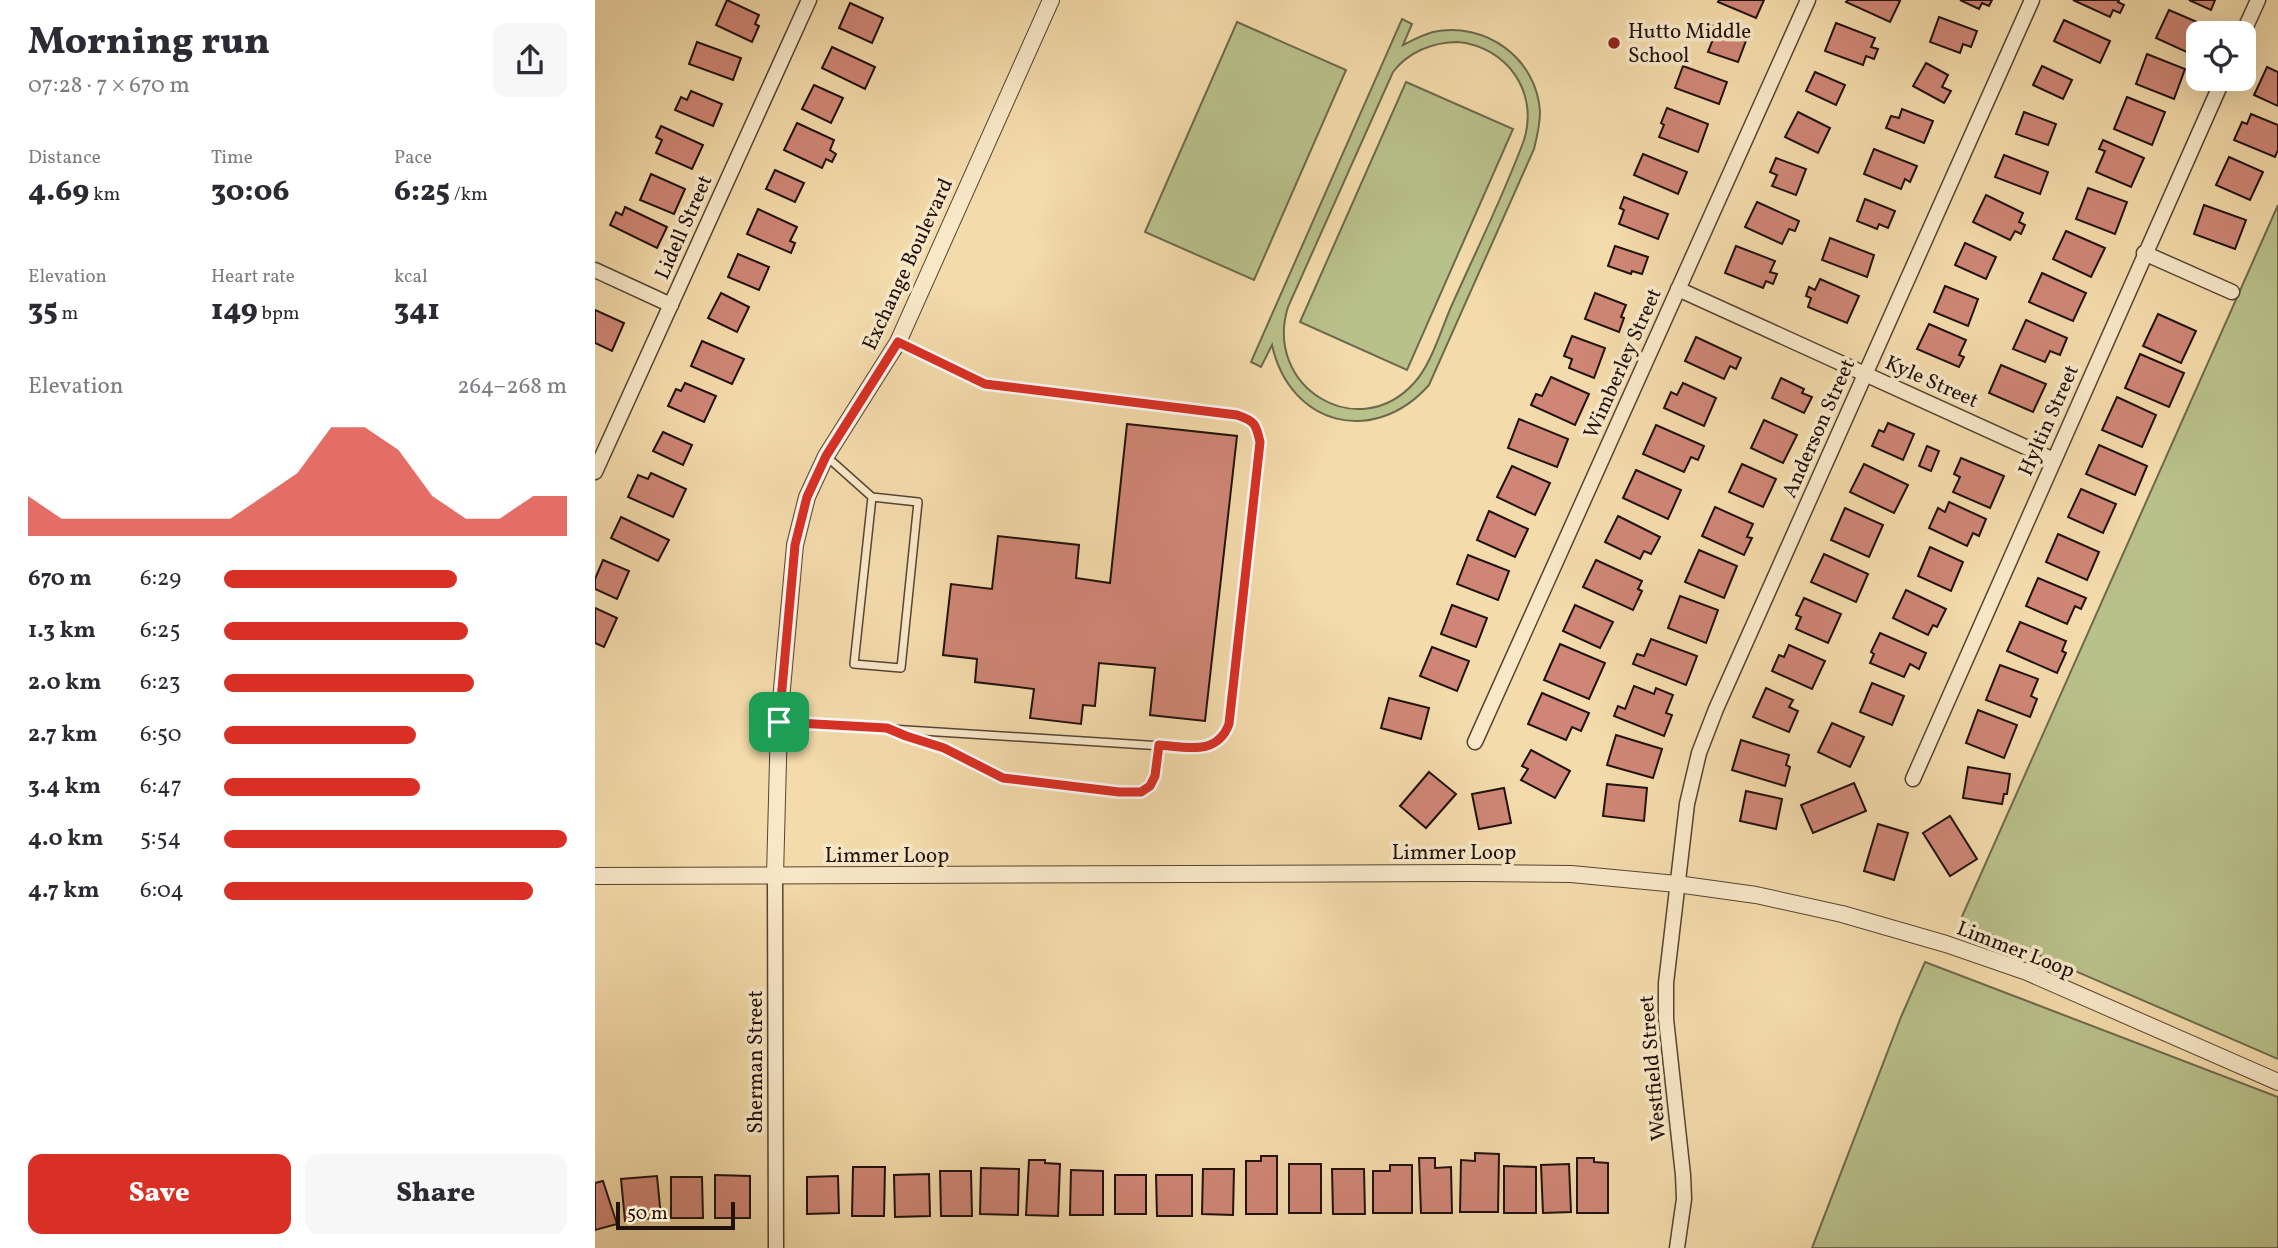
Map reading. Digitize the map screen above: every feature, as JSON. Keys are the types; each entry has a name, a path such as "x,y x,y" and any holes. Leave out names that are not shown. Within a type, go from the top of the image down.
{"street":[{"name":"Lidell Street","path":"595,472 809,0"},
{"name":"Exchange Boulevard","path":"775,876 779,722 795,545 807,497 826,456 898,342 1051,0"},
{"name":"Wimberley Street","path":"1475,743 1808,0"},
{"name":"Anderson Street","path":"1678,884 1687,804 1699,753 1721,697 2032,0"},
{"path":"2248,21 2258,0"},
{"name":"Hyltin Street","path":"1913,779 2218,91"},
{"path":"2144,253 2232,292"},
{"path":"595,270 671,305"},
{"name":"Kyle Street","path":"1678,289 2054,460"},
{"name":"Limmer Loop","path":"595,876 1471,873 1571,874 1678,884 1756,895 1830,911 1945,944 2027,972 2278,1082"},
{"name":"Sherman Street","path":"775,876 776,1248"},
{"name":"Westfield Street","path":"1677,1248 1684,1199 1683,1175 1665,1019 1666,983 1678,884"}],"lane":[{"path":"779,722 1194,748 1214,745 1225,737 1229,724 1260,442 1256,425 1250,419 1237,415 985,384 898,342"},
{"path":"826,456 872,497 918,502 901,668 854,664 872,497"},
{"path":"887,728 944,748 1003,778 1119,792 1141,792 1150,786 1155,776 1159,745"}],"green space":[{"path":"1402,19 1412,24 1403,45 1429,33 1452,30 1489,38 1505,48 1519,60 1537,93 1540,112 1534,149 1429,385 1407,404 1384,416 1360,421 1337,419 1315,410 1296,394 1282,373 1272,345 1261,367 1251,362","holes":["1458,42 1476,46 1504,63 1523,89 1527,105 1524,140 1420,376 1391,401 1367,409 1343,407 1321,398 1302,383 1289,361 1284,336 1288,307 1393,72 1406,59 1430,46"]},
{"path":"1237,22 1346,70 1254,280 1145,232"},
{"path":"1406,82 1513,129 1407,370 1300,322"},
{"path":"2278,205 2278,1059 1960,921"},
{"path":"1925,962 2278,1097 2278,1248 1812,1248 1901,1017"}],"building":[{"path":"727,0 759,15 755,24 759,26 752,42 716,25"},
{"path":"1764,0 1756,18 1718,2"},
{"path":"1960,0 1992,0 1989,6 1982,3 1979,9"},
{"path":"2073,0 2119,0 2118,2 2124,5 2120,13 2113,10 2110,17"},
{"path":"2189,0 2215,0 2211,10"},
{"path":"1900,1 1890,22 1846,2"},
{"path":"850,3 883,18 872,43 839,28"},
{"path":"2169,10 2195,21 2186,21 2186,52 2156,38"},
{"path":"1939,17 1977,31 1971,47 1963,44 1960,53 1930,42"},
{"path":"2064,20 2110,41 2100,63 2054,41"},
{"path":"1836,23 1875,38 1871,47 1878,49 1874,59 1866,56 1863,65 1825,51"},
{"path":"1711,25 1747,38 1738,62 1708,52 1713,39 1707,37"},
{"path":"697,42 741,58 733,80 689,64"},
{"path":"832,47 875,67 865,89 822,68"},
{"path":"2147,54 2185,69 2174,99 2136,84"},
{"path":"1926,63 1948,75 1942,87 1951,91 1944,103 1913,86"},
{"path":"1683,66 1727,82 1719,104 1675,88"},
{"path":"2042,66 2072,80 2063,99 2033,85"},
{"path":"2267,67 2278,72 2278,106 2254,95"},
{"path":"1815,72 1845,85 1836,105 1806,91"},
{"path":"814,85 843,98 831,123 802,109"},
{"path":"691,91 722,104 713,126 675,110 681,97 687,100"},
{"path":"2127,97 2165,112 2152,145 2114,129"},
{"path":"1667,108 1708,124 1698,152 1659,137"},
{"path":"1902,109 1933,121 1924,143 1886,128 1891,116 1899,118"},
{"path":"1798,112 1830,128 1818,153 1785,137"},
{"path":"2024,112 2056,124 2048,145 2016,134"},
{"path":"2251,114 2278,125 2278,150 2275,157 2234,140 2242,122 2247,124"},
{"path":"797,123 834,140 830,150 836,154 832,162 826,159 822,168 784,150"},
{"path":"661,126 703,145 692,169 656,153 662,140 656,137"},
{"path":"2103,140 2144,158 2131,187 2096,172 2105,151 2099,149"},
{"path":"1874,149 1917,166 1910,182 1905,179 1901,189 1864,174"},
{"path":"1643,154 1687,172 1678,194 1634,175"},
{"path":"2004,155 2048,172 2040,194 1995,177"},
{"path":"2229,157 2263,172 2250,200 2216,185"},
{"path":"1776,158 1806,169 1796,195 1772,186 1777,175 1770,172"},
{"path":"775,170 804,183 795,202 766,189"},
{"path":"651,174 685,189 674,214 640,200"},
{"path":"2088,188 2127,202 2115,234 2076,219"},
{"path":"1986,195 2023,213 2019,222 2025,225 2021,234 2015,231 2010,240 1973,222"},
{"path":"1624,197 1668,214 1658,239 1619,224 1624,210 1620,208"},
{"path":"1865,199 1895,211 1888,228 1879,224 1877,229 1857,221"},
{"path":"1757,202 1799,221 1795,231 1789,229 1782,244 1745,227"},
{"path":"2204,205 2246,220 2235,249 2194,234"},
{"path":"625,207 667,227 657,248 610,225 616,212 622,215"},
{"path":"758,209 797,227 790,241 795,243 791,253 747,234"},
{"path":"2066,231 2105,248 2091,277 2053,259"},
{"path":"1830,238 1874,255 1867,277 1822,260"},
{"path":"1965,243 1996,257 1986,279 1955,265"},
{"path":"1615,246 1648,257 1642,274 1632,271 1631,274 1608,266"},
{"path":"1736,246 1775,261 1770,272 1777,274 1773,284 1766,281 1763,288 1725,273"},
{"path":"738,254 769,267 759,290 728,277"},
{"path":"2042,273 2086,293 2073,321 2029,302"},
{"path":"1820,279 1859,296 1847,323 1808,307 1811,298 1806,296 1809,287 1815,290"},
{"path":"1945,286 1978,299 1968,326 1934,312"},
{"path":"721,293 749,307 737,332 708,318"},
{"path":"1595,293 1626,305 1619,332 1585,319"},
{"path":"595,310 624,323 612,351 595,343"},
{"path":"2158,314 2196,331 2181,363 2143,346"},
{"path":"2026,320 2067,338 2060,355 2050,351 2045,362 2013,349"},
{"path":"1929,324 1966,340 1959,355 1964,357 1959,367 1917,349"},
{"path":"1572,336 1605,348 1594,378 1569,368 1572,359 1564,356"},
{"path":"1696,337 1741,358 1736,369 1730,366 1724,379 1685,361"},
{"path":"702,341 744,359 732,384 691,366"},
{"path":"2140,354 2184,373 2169,407 2125,388"},
{"path":"2001,365 2046,384 2033,412 1989,393"},
{"path":"1551,377 1589,394 1575,425 1531,405 1536,394 1542,396"},
{"path":"1781,378 1804,389 1802,393 1812,397 1804,413 1772,398"},
{"path":"685,383 716,396 704,422 668,406 676,389 681,391"},
{"path":"1683,383 1716,398 1704,426 1664,408 1671,392 1677,395"},
{"path":"2117,397 2156,415 2142,447 2102,430"},
{"path":"1519,419 1568,439 1557,467 1508,448"},
{"path":"1764,420 1797,435 1783,463 1751,448"},
{"path":"1888,423 1914,434 1903,460 1872,446 1879,430 1884,432"},
{"path":"1127,424 1237,436 1205,721 1150,715 1155,668 1099,663 1095,706 1083,705 1081,724 1030,718 1034,689 975,682 977,659 943,655 951,584 992,589 998,536 1079,545 1076,578 1110,583"},
{"path":"1656,425 1704,446 1698,460 1691,457 1684,472 1643,454"},
{"path":"663,432 692,445 683,465 653,451"},
{"path":"2099,445 2147,466 2135,495 2086,474"},
{"path":"1927,446 1939,451 1931,471 1919,466"},
{"path":"1961,458 2004,476 1990,508 1953,492 1960,477 1954,474"},
{"path":"1742,464 1776,479 1763,507 1729,492"},
{"path":"1864,464 1908,485 1894,513 1850,492"},
{"path":"1512,466 1550,483 1535,515 1497,497"},
{"path":"1636,470 1681,490 1668,519 1623,498"},
{"path":"651,473 686,489 673,517 628,497 638,475 648,479"},
{"path":"2081,489 2116,504 2103,533 2068,517"},
{"path":"1949,502 1986,519 1979,536 1973,533 1967,546 1929,528 1938,508 1945,512"},
{"path":"1715,507 1753,524 1747,537 1752,538 1744,555 1702,536"},
{"path":"1845,508 1883,525 1869,557 1831,540"},
{"path":"1489,511 1528,529 1515,557 1477,540"},
{"path":"1618,516 1660,537 1651,554 1644,551 1640,559 1605,542"},
{"path":"621,517 669,540 658,561 611,538"},
{"path":"2058,534 2099,552 2087,580 2046,562"},
{"path":"1930,547 1963,562 1951,591 1918,576"},
{"path":"1699,550 1737,566 1724,598 1685,582"},
{"path":"1824,554 1868,574 1856,602 1811,582"},
{"path":"1468,555 1509,571 1498,600 1457,584"},
{"path":"603,560 629,571 617,599 595,589 595,579"},
{"path":"1596,560 1642,581 1638,589 1642,591 1633,610 1583,587"},
{"path":"2038,578 2086,598 2081,609 2075,606 2067,624 2026,606"},
{"path":"1906,590 1946,609 1937,627 1933,625 1928,635 1893,618"},
{"path":"1680,596 1718,610 1706,643 1668,628"},
{"path":"1804,598 1841,614 1828,643 1796,629 1801,617 1796,615"},
{"path":"1452,605 1487,618 1476,647 1441,634"},
{"path":"1575,605 1613,622 1600,648 1563,631"},
{"path":"595,608 617,618 604,647 595,643"},
{"path":"2020,622 2066,641 2062,651 2066,653 2057,673 2007,651"},
{"path":"1880,633 1926,653 1919,669 1910,664 1904,677 1870,663 1874,654 1871,652"},
{"path":"1651,639 1697,656 1686,685 1633,664 1637,654 1644,656"},
{"path":"1560,644 1605,663 1589,699 1544,680"},
{"path":"1789,645 1825,661 1812,689 1772,671 1779,655 1784,657"},
{"path":"1432,647 1469,661 1457,691 1420,676"},
{"path":"2000,665 2038,679 2031,696 2037,699 2030,717 1986,700"},
{"path":"1872,683 1904,696 1892,725 1860,712"},
{"path":"1634,686 1654,694 1656,688 1673,695 1666,713 1672,715 1664,736 1614,716 1618,706 1625,709"},
{"path":"1766,688 1793,700 1789,707 1798,711 1789,732 1753,717"},
{"path":"1542,693 1589,713 1581,731 1572,727 1566,740 1528,724"},
{"path":"1389,698 1429,708 1421,739 1381,728"},
{"path":"1978,710 2017,725 2004,758 1966,743"},
{"path":"1832,723 1864,737 1850,767 1818,752"},
{"path":"1616,735 1662,749 1653,778 1607,765"},
{"path":"1741,740 1789,755 1786,765 1790,767 1785,786 1732,770"},
{"path":"1531,750 1570,771 1555,798 1521,780 1528,769 1522,766"},
{"path":"1968,767 2010,774 2007,794 2004,794 2002,804 1963,798"},
{"path":"1429,772 1456,794 1426,828 1400,806"},
{"path":"1854,783 1866,811 1813,833 1801,805"},
{"path":"1607,784 1647,788 1644,821 1603,816"},
{"path":"1504,788 1511,823 1479,829 1472,794"},
{"path":"1746,791 1782,799 1776,829 1740,821"},
{"path":"1950,816 1977,859 1950,876 1923,833"},
{"path":"1878,824 1908,833 1894,880 1864,871"},
{"path":"1475,1153 1499,1154 1498,1212 1460,1212 1461,1160 1475,1161"},
{"path":"1261,1156 1277,1156 1277,1214 1246,1214 1246,1161 1261,1161"},
{"path":"1419,1158 1435,1158 1435,1168 1451,1167 1452,1213 1421,1213"},
{"path":"1577,1158 1594,1158 1594,1162 1608,1163 1608,1213 1577,1213"},
{"path":"1029,1160 1060,1164 1058,1216 1026,1215"},
{"path":"1289,1164 1321,1164 1321,1213 1289,1213"},
{"path":"1569,1164 1571,1212 1543,1213 1541,1165"},
{"path":"1390,1165 1412,1165 1412,1213 1373,1213 1373,1171 1390,1171"},
{"path":"1504,1166 1536,1167 1536,1213 1504,1213"},
{"path":"853,1167 885,1167 884,1216 852,1216"},
{"path":"981,1168 1019,1169 1018,1215 980,1214"},
{"path":"1203,1169 1234,1169 1233,1215 1202,1214"},
{"path":"1332,1169 1364,1169 1365,1214 1333,1214"},
{"path":"1071,1170 1103,1171 1103,1215 1070,1215"},
{"path":"940,1171 971,1171 972,1216 941,1216"},
{"path":"929,1174 930,1216 895,1217 894,1175"},
{"path":"715,1175 750,1176 750,1218 715,1218"},
{"path":"1115,1175 1146,1175 1146,1214 1115,1214"},
{"path":"1156,1175 1192,1175 1192,1216 1157,1216"},
{"path":"657,1176 661,1217 625,1221 621,1179"},
{"path":"838,1176 839,1213 807,1214 807,1177"},
{"path":"671,1177 702,1177 703,1218 671,1218"},
{"path":"603,1181 617,1224 595,1230 595,1183"}],"place":[{"name":"Hutto Middle School","path":"1614,43"}],"route":[{"path":"898,342 985,384 1237,415 1250,419 1256,425 1260,442 1229,724 1225,737 1214,745 1194,748 1159,745 1155,776 1150,786 1141,792 1119,792 1003,778 944,748 887,728 779,722 795,545 807,497 826,456 898,342"}]}
